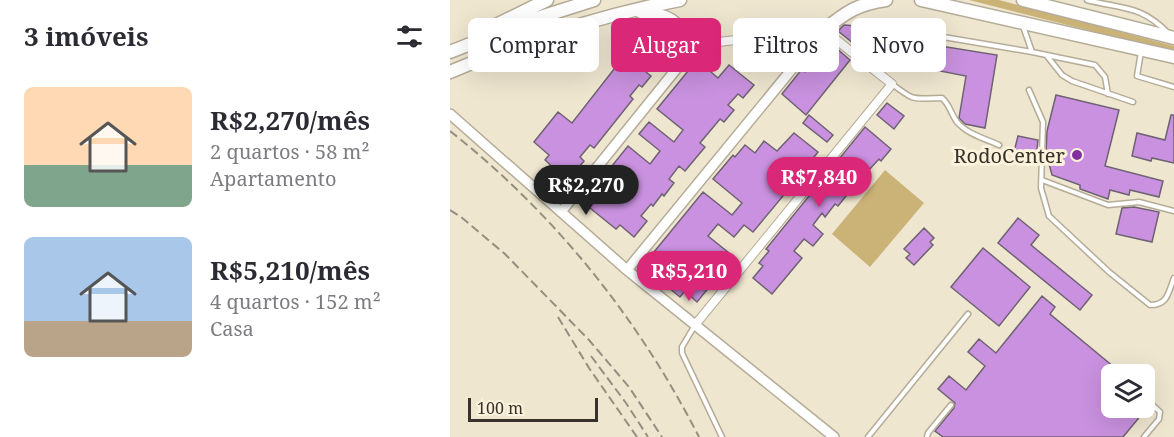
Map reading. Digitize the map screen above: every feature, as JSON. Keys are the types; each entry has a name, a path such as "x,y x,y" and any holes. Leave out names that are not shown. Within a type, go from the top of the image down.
{"highway":[{"path":"450,51 547,0"},
{"path":"450,51 528,21 594,0"},
{"path":"450,72 535,38 624,11 681,0"},
{"path":"838,18 866,3 886,0"},
{"path":"921,0 1174,57"},
{"path":"1023,0 1173,38"},
{"path":"624,11 660,14 667,18"}],"street":[{"path":"695,325 892,84 839,42"},
{"path":"561,212 674,72"},
{"path":"627,270 790,72"},
{"path":"450,114 627,270 834,437"}],"lane":[{"path":"1089,0 1143,12 1173,38"},
{"path":"1022,23 1032,52"},
{"path":"946,37 1095,65 1105,76 1108,94"},
{"path":"1141,49 1137,76 1174,87"},
{"path":"1047,56 1062,75 1072,81 1133,102"},
{"path":"892,84 911,99 942,98 948,103 957,122 969,132 999,145"},
{"path":"1029,90 1043,122 1041,188 1049,216 1109,272 1150,305 1164,302 1174,278"},
{"path":"1042,180 1108,205 1139,202 1174,211"},
{"path":"868,437 968,314"},
{"path":"695,325 682,347 682,353 722,437"},
{"path":"927,437 951,405"},
{"path":"1144,437 1159,419 1160,412 1155,407"}],"shaded area":[{"path":"969,0 999,0 1174,46 1174,52"},
{"path":"885,170 924,203 870,267 832,234"}],"building":[{"path":"844,25 851,26 851,41 839,32"},
{"path":"946,47 997,55 985,128 965,124 959,118 966,76 945,72"},
{"path":"839,50 850,60 806,115 782,94 800,72 839,72"},
{"path":"729,65 733,68 733,72 738,72 754,85 743,98 738,94 728,105 734,110 724,122 720,119 700,143 705,147 685,171 679,166 669,179 674,183 664,196 662,194 641,216 647,221 634,237 620,225 616,229 580,200 596,180 599,182 628,146 650,164 660,151 639,134 649,122 674,142 683,130 657,109 687,72 711,72 718,78"},
{"path":"612,72 646,72 651,76 630,96 633,99 594,148 590,145 580,157 584,161 568,181 545,160 549,155 534,142 558,112 572,123"},
{"name":"RodoCenter","path":"1056,95 1119,110 1105,166 1163,181 1159,197 1130,190 1129,195 1110,190 1108,199 1080,189 1080,185 1052,175 1046,153 1047,131"},
{"path":"887,103 904,116 894,129 877,115"},
{"path":"809,115 833,135 827,142 803,123"},
{"path":"1171,115 1174,115 1174,163 1152,158 1151,161 1132,156 1137,133 1165,140"},
{"path":"865,127 891,149 881,161 879,159 867,170 838,206 835,204 825,217 822,213 813,225 823,234 813,246 804,239 794,251 802,258 772,294 753,278 763,266 759,263 769,251 766,249"},
{"path":"794,133 818,152 802,172 795,166 785,178 793,184 753,232 744,225 734,237 718,224 708,236 734,257 697,302 685,291 680,297 669,288 690,261 679,252 661,275 648,265 654,252 703,192 732,215 742,203 713,179 733,155 735,157 745,145 755,153 764,141 777,151"},
{"path":"1018,136 1038,140 1036,157 1014,152"},
{"path":"1134,207 1159,212 1152,242 1116,234 1122,208"},
{"path":"1018,218 1039,235 1031,245 1092,295 1080,310 998,243"},
{"path":"924,228 934,238 930,242 933,245 914,265 906,258 910,254 904,249"},
{"path":"983,248 1030,287 999,326 951,287"},
{"path":"1042,296 1055,307 1050,314 1110,364 1101,364 1101,418 1139,418 1123,437 943,437 935,431 954,408 955,403 938,389 949,376 966,390 985,366 968,352 979,339 996,353"}],"railway":[{"path":"450,131 524,197 591,270 649,351 699,437"},
{"path":"450,210 505,254 589,340 629,387 662,437"},
{"path":"558,317 589,368 637,437"},
{"path":"591,356 648,437"}],"place":[{"name":"RodoCenter","path":"1077,155"}]}
